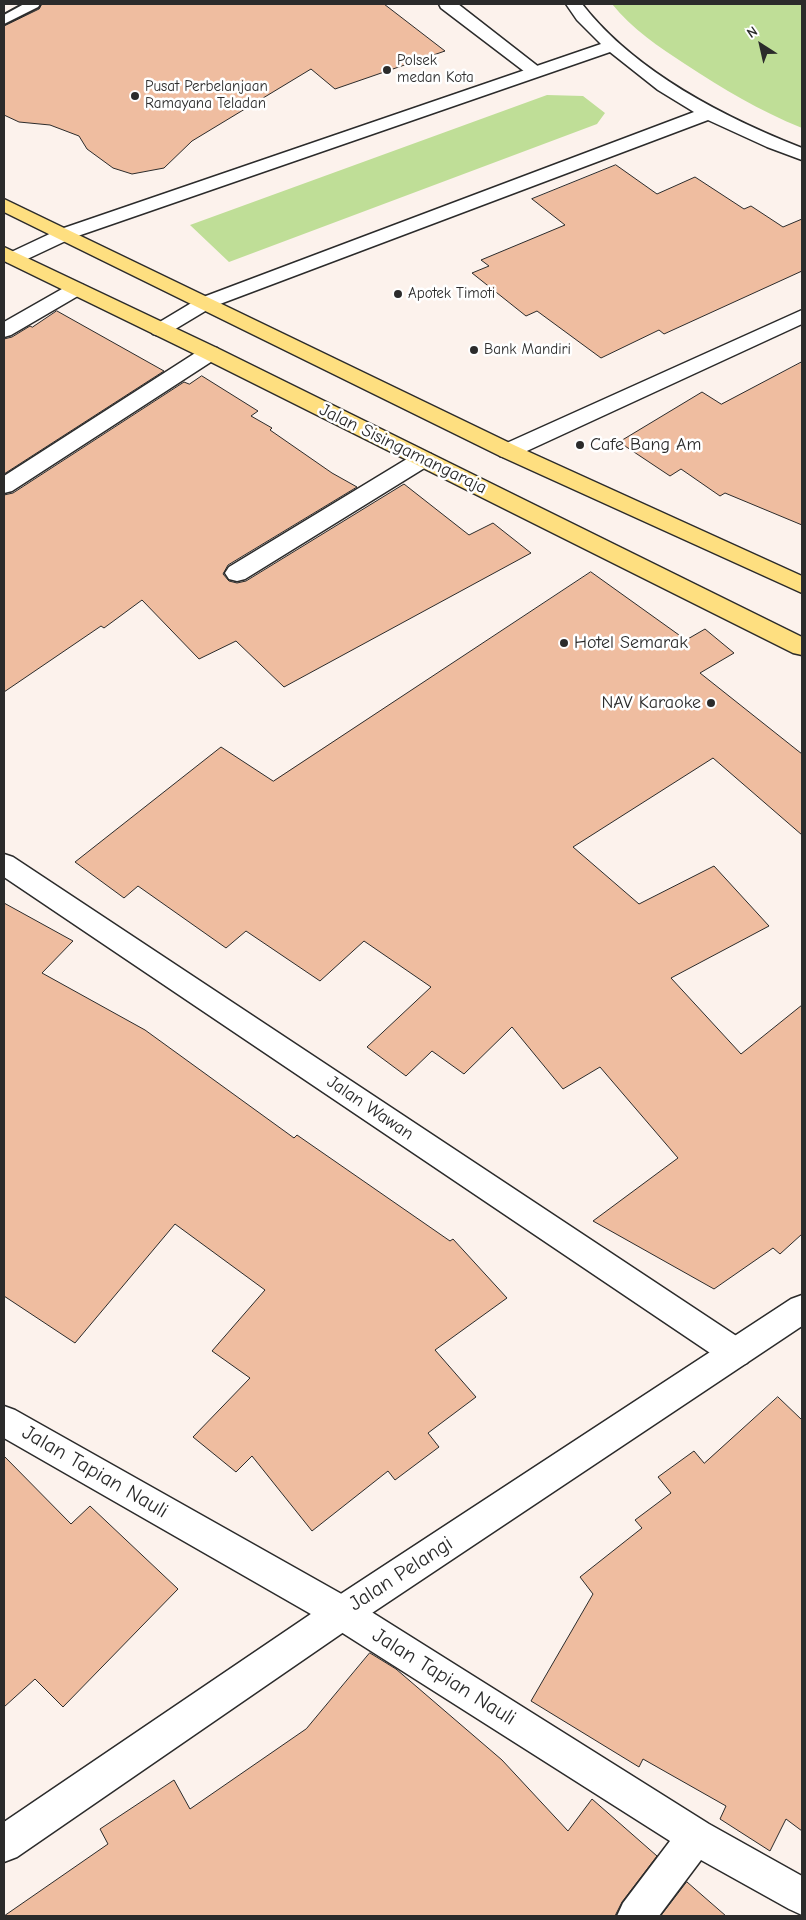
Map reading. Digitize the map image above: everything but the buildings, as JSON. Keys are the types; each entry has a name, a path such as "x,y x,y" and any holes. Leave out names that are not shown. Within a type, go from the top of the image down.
{"main road":[{"path":"4,205 508,451 802,585"},
{"name":"Jalan Sisingamangaraja","path":"9,256 210,353 802,647"}],"street":[{"path":"446,4 535,71"},
{"path":"574,4 611,46 658,81 709,113 773,144 802,154"},
{"path":"9,256 65,234 611,46"},
{"path":"160,330 205,303 709,113"},
{"path":"4,330 76,289"},
{"path":"508,451 802,316"},
{"path":"4,486 210,353"},
{"path":"236,573 423,459"},
{"name":"Jalan Wawan","path":"4,864 736,1353"},
{"name":"Jalan Pelangi","path":"4,1844 342,1613 802,1309"},
{"name":"Jalan Tapian Nauli","path":"4,1420 342,1613 696,1837 802,1896"},
{"path":"636,1916 696,1837"}],"lane":[{"path":"4,20 33,4"}],"green space":[{"path":"612,4 802,4 802,128 742,99 685,64 637,29"},
{"path":"547,95 583,96 605,113 597,124 229,262 190,225"}],"place":[{"name":"Polsek medan Kota","path":"387,70"},
{"name":"Pusat Perbelanjaan Ramayana Teladan","path":"135,96"},
{"name":"Apotek Timoti","path":"398,294"},
{"name":"Bank Mandiri","path":"474,350"},
{"name":"Cafe Bang Am","path":"580,445"},
{"name":"Hotel Semarak","path":"564,643"},
{"name":"NAV Karaoke","path":"711,703"}]}
